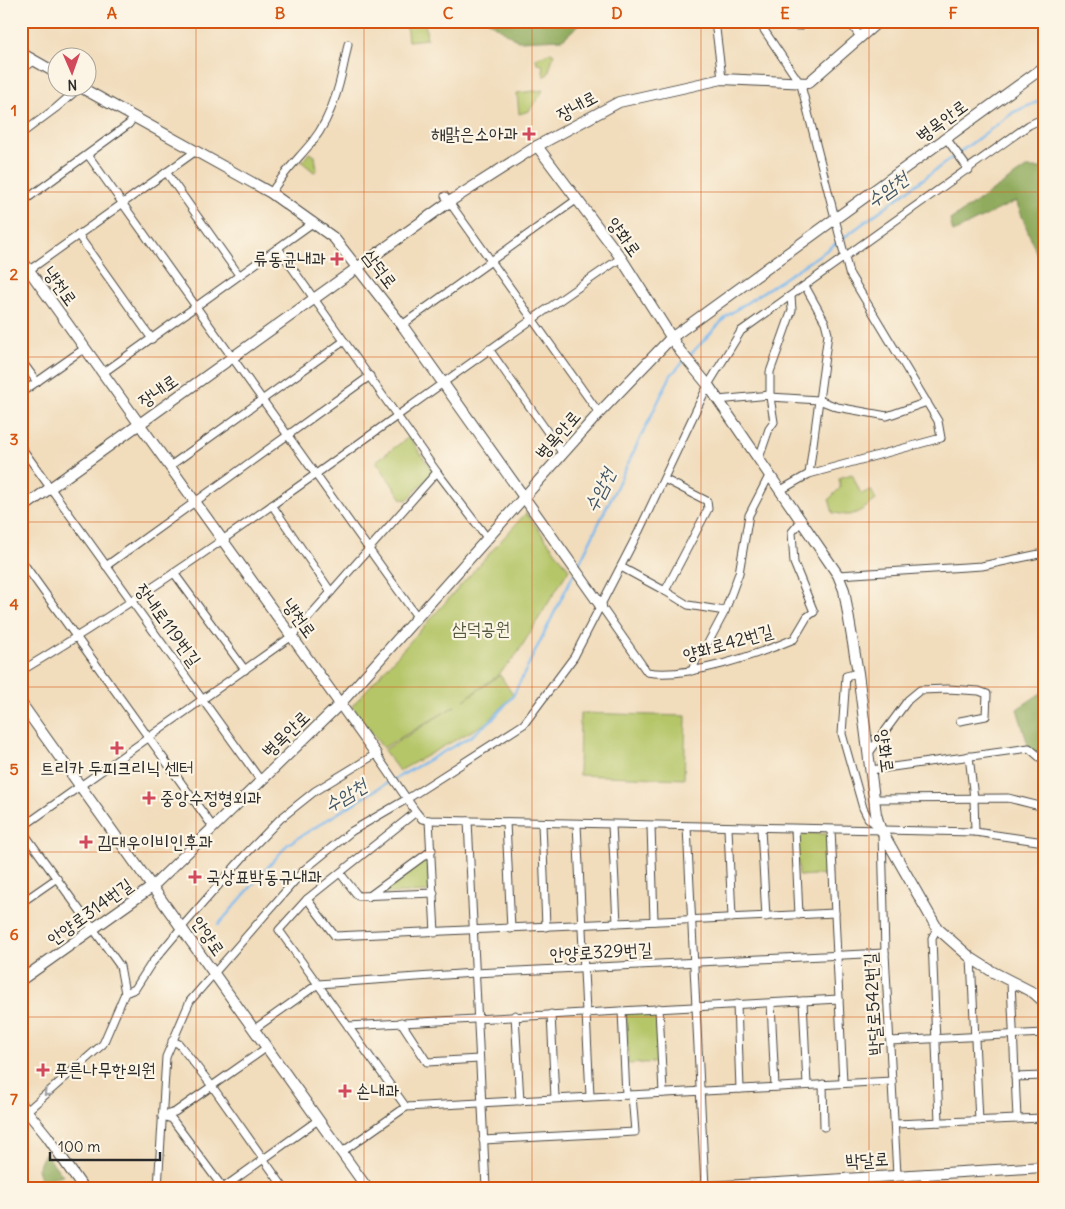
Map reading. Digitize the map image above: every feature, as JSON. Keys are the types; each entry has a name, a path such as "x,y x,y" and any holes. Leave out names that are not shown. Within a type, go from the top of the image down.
{"street":[{"path":"715,21 722,79"},
{"path":"759,23 801,26 802,21"},
{"path":"848,21 860,37"},
{"path":"801,85 808,83 879,21"},
{"path":"759,23 801,85 849,273 938,421 941,438 809,474 781,490"},
{"path":"271,193 282,175 313,142 323,126 336,93 348,44"},
{"path":"21,53 48,69"},
{"path":"21,70 34,61"},
{"name":"병목안로","path":"152,887 340,704 599,413 671,338 836,218 949,142 1044,67"},
{"name":"장내로","path":"21,509 358,268 447,199 537,146 619,102 722,79 801,85"},
{"name":"삼덕로","path":"98,97 271,193 334,238 402,325 601,606"},
{"path":"21,134 68,98"},
{"path":"21,203 129,124 134,117"},
{"path":"158,1188 166,1057 190,1001 305,869 352,830 407,799 524,724 574,657 621,567 708,385 741,331 806,286 966,167 1029,125 1044,118"},
{"path":"949,142 966,167"},
{"name":"양화로","path":"537,146 620,258 671,338 708,385 838,575 844,590 858,673 874,799 881,830 937,928 971,958 1011,982 1034,993 1044,1002"},
{"path":"25,273 196,151"},
{"path":"88,155 418,618"},
{"path":"166,172 239,275"},
{"path":"447,199 599,413"},
{"path":"402,325 576,200"},
{"path":"103,373 314,222"},
{"path":"78,235 152,339"},
{"path":"278,248 437,472 488,539"},
{"path":"21,671 76,638 222,540 532,318 620,258"},
{"name":"냉천로","path":"21,259 25,273 85,348 376,754"},
{"path":"806,286 827,327 809,474"},
{"path":"759,458 769,429 774,422 770,396 770,372 792,310 791,296"},
{"path":"170,466 344,341"},
{"path":"21,393 85,348"},
{"path":"489,349 564,454"},
{"path":"21,360 37,382"},
{"path":"106,566 370,376"},
{"path":"718,400 770,396 819,400 837,407 887,416 927,402"},
{"name":"장내로119번길","path":"21,447 106,566 133,600 261,781"},
{"path":"83,1188 23,1106 103,1044 125,993 120,966 21,829 292,636 437,472"},
{"path":"692,671 696,660 708,643 725,611 739,573 749,515 770,474"},
{"path":"664,479 707,501 708,509 665,591"},
{"path":"272,505 331,592"},
{"name":"양화로42번길","path":"601,606 647,672 664,675 692,671 794,639 807,617 814,612 794,563 792,532 802,520"},
{"path":"838,575 982,566 1044,553"},
{"path":"21,560 213,827"},
{"path":"621,567 688,605 725,611"},
{"path":"174,573 245,670"},
{"path":"858,673 846,676 842,734 863,808 868,818 881,830"},
{"path":"869,753 908,700 920,690 971,690 986,694 986,716 960,721"},
{"name":"안양로","path":"21,703 367,1188"},
{"path":"871,770 1029,748 1044,761"},
{"path":"125,993 135,989 151,964 182,927 245,855 280,819 315,791 376,754 422,820 761,829 975,832 1044,842"},
{"path":"969,756 974,798 975,832"},
{"path":"874,799 1008,798 1044,807"},
{"path":"406,1107 279,930 307,899 416,812"},
{"path":"429,820 435,933"},
{"path":"468,821 476,1018 486,1188"},
{"path":"506,822 511,929"},
{"path":"542,823 546,927"},
{"path":"577,824 590,1096"},
{"path":"612,825 617,923"},
{"path":"651,826 654,921"},
{"path":"687,827 705,1187"},
{"path":"728,828 732,918"},
{"path":"761,829 766,916"},
{"path":"795,829 799,915"},
{"path":"831,830 843,1083"},
{"name":"박달로542번길","path":"881,830 885,953 897,1175"},
{"path":"368,897 432,850"},
{"path":"340,873 358,896 434,893"},
{"path":"21,903 57,878"},
{"name":"안양로314번길","path":"21,980 152,887"},
{"path":"307,899 335,936 435,933 835,913"},
{"path":"937,928 932,938 939,1122"},
{"name":"안양로329번길","path":"318,984 474,973 885,953"},
{"path":"971,958 979,1121"},
{"path":"1011,982 1017,1119"},
{"path":"253,1030 318,984"},
{"path":"348,1026 515,1015 840,999"},
{"path":"804,1001 807,1085"},
{"path":"771,1003 774,1087"},
{"path":"737,1004 740,1089"},
{"path":"660,1008 663,1093"},
{"path":"483,1140 635,1132 629,1095 622,1011"},
{"path":"551,1014 555,1098"},
{"path":"515,1015 520,1101"},
{"path":"401,1022 427,1062 479,1060"},
{"path":"890,1041 1044,1033"},
{"path":"172,1041 179,1044 212,1086 284,1188"},
{"path":"162,1116 175,1112 266,1048"},
{"path":"1015,1077 1044,1076"},
{"path":"342,1152 406,1107 892,1081"},
{"path":"823,1084 824,1127"},
{"path":"162,1116 172,1119 223,1188 318,1120"},
{"path":"895,1124 1044,1118"},
{"name":"박달로","path":"692,1188 847,1183 897,1175 1044,1167"},
{"path":"925,1173 926,1188"}],"green space":[{"path":"425,21 427,39 408,41 406,22"},
{"path":"488,21 583,21 563,39 518,41"},
{"path":"551,52 554,54 548,74 544,77 542,64 537,63 536,58"},
{"path":"543,90 529,111 519,114 517,93"},
{"path":"309,153 315,156 317,170 314,172 302,162"},
{"path":"1026,168 1044,168 1044,272 1016,201 953,232 950,220"},
{"path":"409,437 432,470 432,474 407,500 402,499 376,461"},
{"path":"852,474 861,494 871,490 876,500 854,514 833,513 829,499 840,488 839,478"},
{"name":"삼덕공원","path":"526,513 569,569 517,654 498,675 464,700 500,675 513,695 488,722 399,771 384,750 455,706 383,748 352,706"},
{"path":"1044,691 1044,761 1029,748 1017,709"},
{"path":"580,713 686,716 684,779 579,775"},
{"path":"796,833 828,834 830,874 799,876"},
{"path":"427,856 429,892 382,894 382,891"},
{"path":"626,1012 656,1013 659,1062 628,1064"},
{"path":"45,1153 63,1176 52,1177 52,1181 59,1181 68,1188 48,1185 41,1179 37,1169"}],"waterway":[{"name":"수암천","path":"688,357 728,315 827,250 1014,112 1044,99"},
{"name":"수암천","path":"577,568 671,375 684,361"},
{"name":"수암천","path":"218,925 288,844 382,786 470,737 494,718 513,696 574,573"}],"place":[{"name":"해맑은소아과","path":"529,134"},
{"name":"류동균내과","path":"337,259"},
{"name":"트리카 두피크리닉 센터","path":"117,748"},
{"name":"중앙수정형외과","path":"149,798"},
{"name":"김대우이비인후과","path":"86,842"},
{"name":"국상표박동규내과","path":"195,877"},
{"name":"푸른나무한의원","path":"43,1070"},
{"name":"손내과","path":"345,1091"}]}
